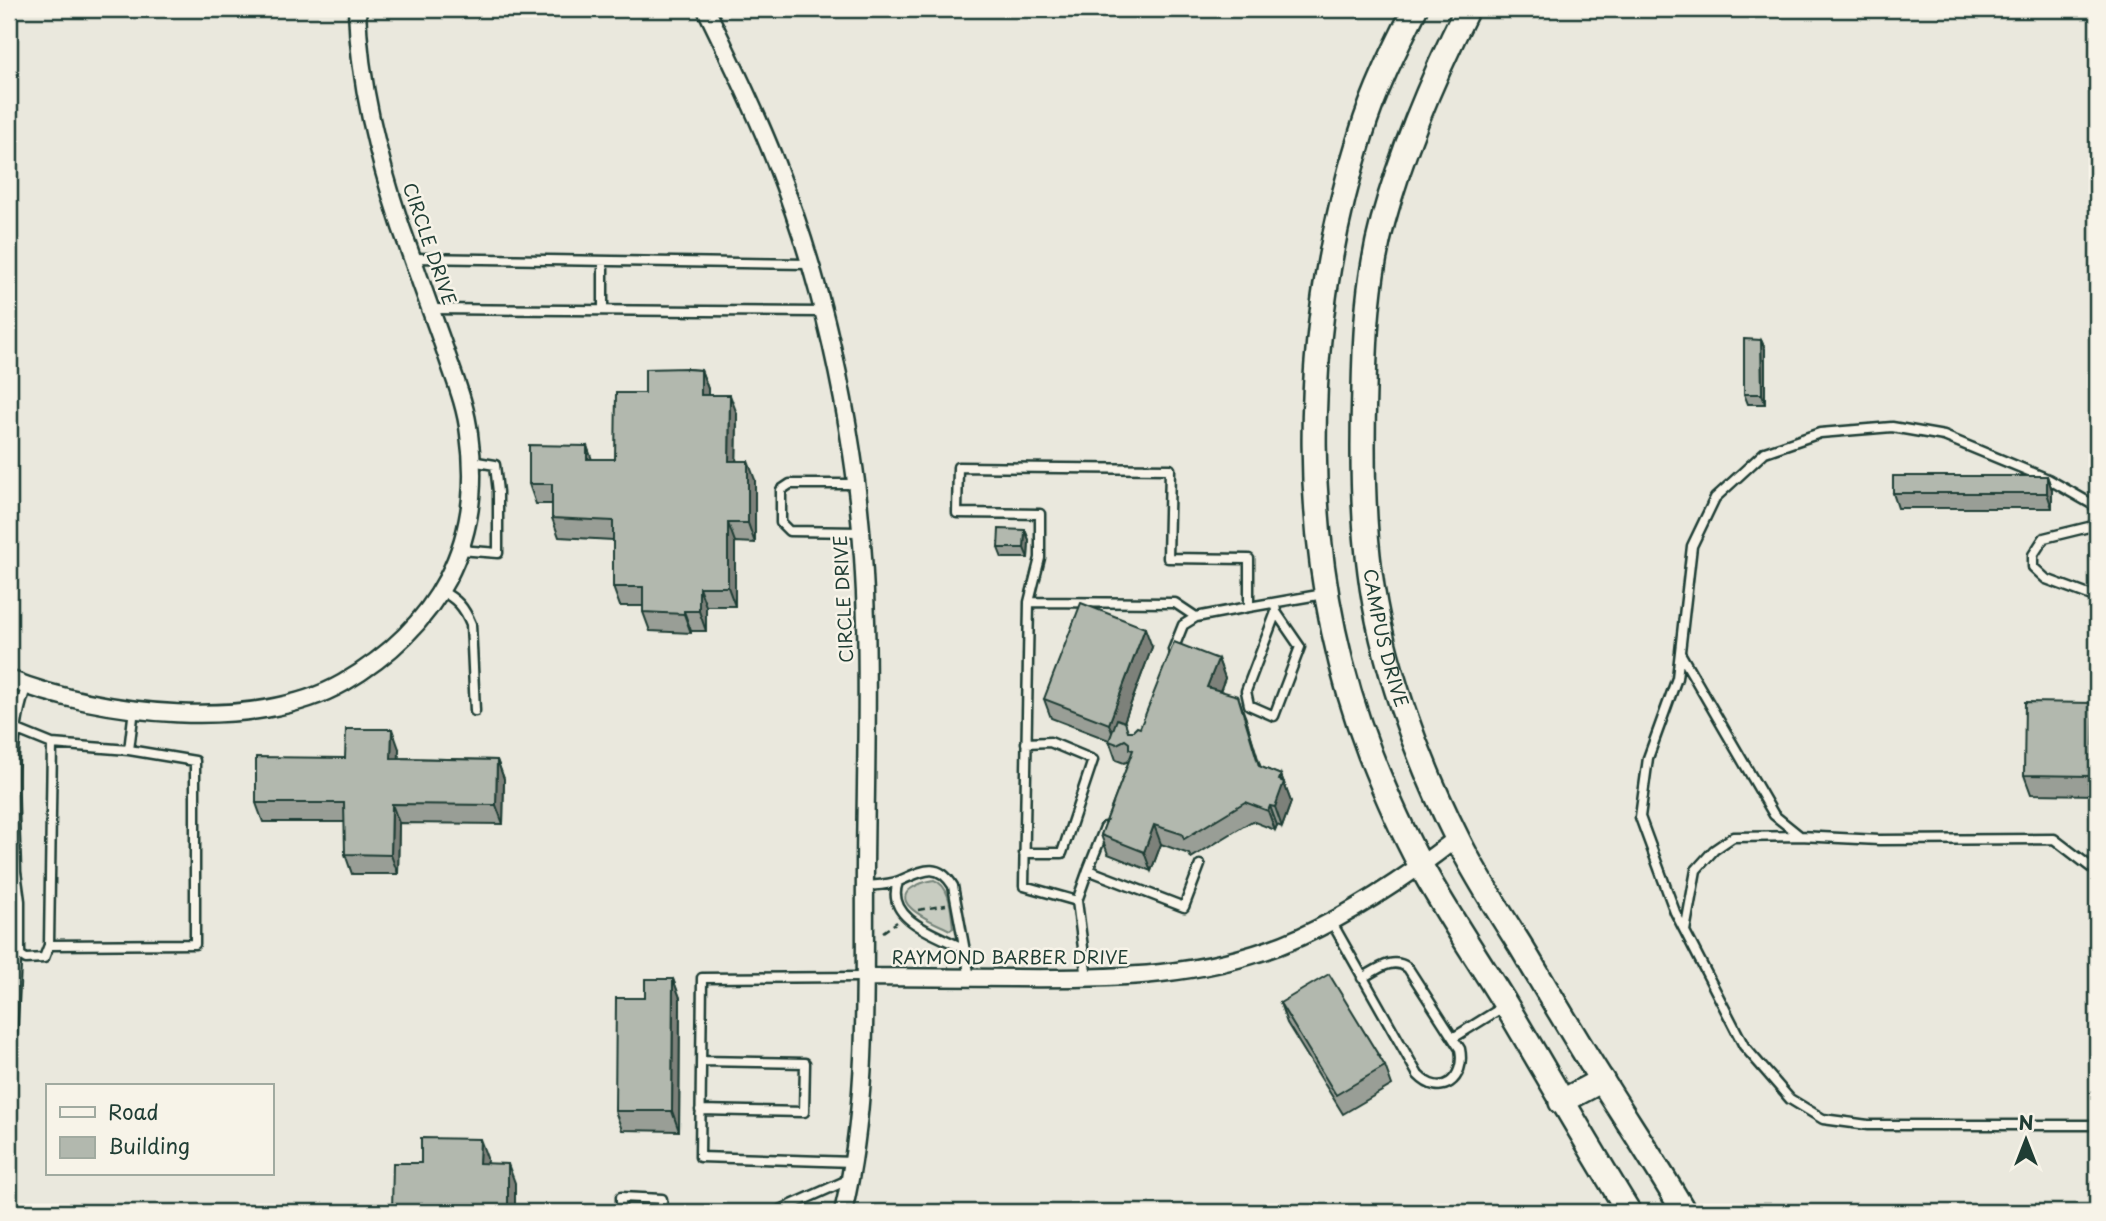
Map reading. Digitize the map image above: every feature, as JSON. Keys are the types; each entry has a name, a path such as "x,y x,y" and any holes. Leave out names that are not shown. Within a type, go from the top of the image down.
{"main road":[{"path":"1415,9 1361,132 1329,264 1319,343 1316,435 1317,514 1328,593 1340,660 1353,706 1371,755 1421,866 1629,1212"},
{"name":"CAMPUS DRIVE","path":"1467,9 1420,111 1401,161 1382,224 1372,278 1365,341 1362,448 1370,571 1377,613 1408,723 1457,838 1684,1212"},
{"path":"1561,1102 1602,1080"}],"street":[{"name":"CIRCLE DRIVE","path":"9,679 78,699 134,708 230,714 281,707 328,691 362,672 397,646 435,603 456,563 468,522 472,477 469,432 457,384 380,157 367,97 357,9"},
{"name":"CIRCLE DRIVE","path":"706,9 775,160 810,264 839,375 856,484 867,615 862,1099 844,1212"},
{"name":"RAYMOND BARBER DRIVE","path":"864,977 1087,979 1192,970 1244,957 1298,938 1398,883 1457,838"}],"lane":[{"path":"413,258 810,264"},
{"path":"603,261 603,310"},
{"path":"430,309 823,312"},
{"path":"2097,508 2048,479 1944,436 1892,427 1821,433 1765,452 1715,498 1692,546 1676,678 1648,758 1640,817 1675,912 1744,1046 1790,1099 1823,1119 1868,1125 2097,1125"},
{"path":"460,550 498,553 495,465 471,461"},
{"path":"1077,901 1024,886 1029,602 1040,558 1040,514 957,513 958,467 1170,469 1168,558 1249,559 1249,607"},
{"path":"856,484 790,484 781,490 781,523 789,531 860,532"},
{"path":"2097,525 2044,538 2033,555 2033,567 2046,579 2097,598"},
{"path":"441,591 456,599 466,611 471,624 475,711"},
{"path":"1169,661 1183,625 1196,617 1249,607 1276,607 1328,593"},
{"path":"1029,602 1175,603 1196,617"},
{"path":"1276,607 1300,647 1274,716 1250,705 1246,691 1276,607"},
{"path":"1680,652 1774,815 1800,836"},
{"path":"26,686 12,729 12,872 20,901 20,955 26,959 44,958 49,946 52,744"},
{"path":"129,750 134,708"},
{"path":"12,729 52,744 129,750 195,761 195,944 49,946"},
{"path":"1024,853 1062,853 1093,760 1050,743 1026,743"},
{"path":"1087,979 1077,901 1107,824"},
{"path":"1685,931 1696,870 1714,850 1733,837 2054,839 2097,872"},
{"path":"1088,870 1184,907 1200,865"},
{"path":"865,886 898,882 905,877 929,870 939,871 947,876 953,886 970,978"},
{"path":"898,882 894,891 901,913 909,920 964,949"},
{"path":"1331,921 1362,978 1418,1075 1424,1082 1445,1085 1454,1080 1462,1060 1460,1049 1408,968 1401,962 1391,962 1362,978"},
{"path":"9,1041 12,1033 16,958 20,952"},
{"path":"854,1162 700,1157 702,978 864,977"},
{"path":"1453,1038 1506,1005"},
{"path":"700,1110 804,1112 805,1100 805,1063 701,1061"},
{"path":"776,1212 850,1179"},
{"path":"621,1212 621,1197 662,1199 663,1212"}],"shaded area":[{"path":"934,880 944,888 949,900 953,928 950,930 918,914 906,901 905,896 911,888"}],"building":[{"path":"1744,339 1761,340 1762,394 1744,394"},
{"path":"645,369 701,370 701,395 730,395 729,461 748,461 748,523 728,523 728,587 699,587 699,611 684,611 684,614 643,612 643,587 613,587 613,521 552,518 552,484 529,484 529,445 587,446 587,459 615,459 616,393 645,393"},
{"path":"1893,476 2047,476 2047,493 1893,493"},
{"path":"999,529 1025,530 1024,548 998,548"},
{"path":"1081,603 1145,628 1109,724 1044,699"},
{"path":"1174,642 1218,659 1207,687 1238,696 1259,766 1281,775 1279,780 1284,782 1275,807 1270,806 1268,811 1245,802 1184,839 1182,834 1154,825 1144,852 1101,835 1133,750 1129,749 1129,743 1125,740 1117,744 1109,741 1117,719 1125,722 1128,731 1140,728"},
{"path":"2025,702 2094,703 2092,776 2024,775"},
{"path":"346,729 392,729 391,758 497,760 496,805 392,804 391,855 345,854 344,803 256,803 256,757 345,758"},
{"path":"1329,974 1385,1066 1336,1095 1280,1003"},
{"path":"645,979 673,979 672,1111 615,1111 616,998 645,998"},
{"path":"421,1138 480,1139 479,1163 508,1164 508,1212 392,1212 393,1163 421,1163"}]}
